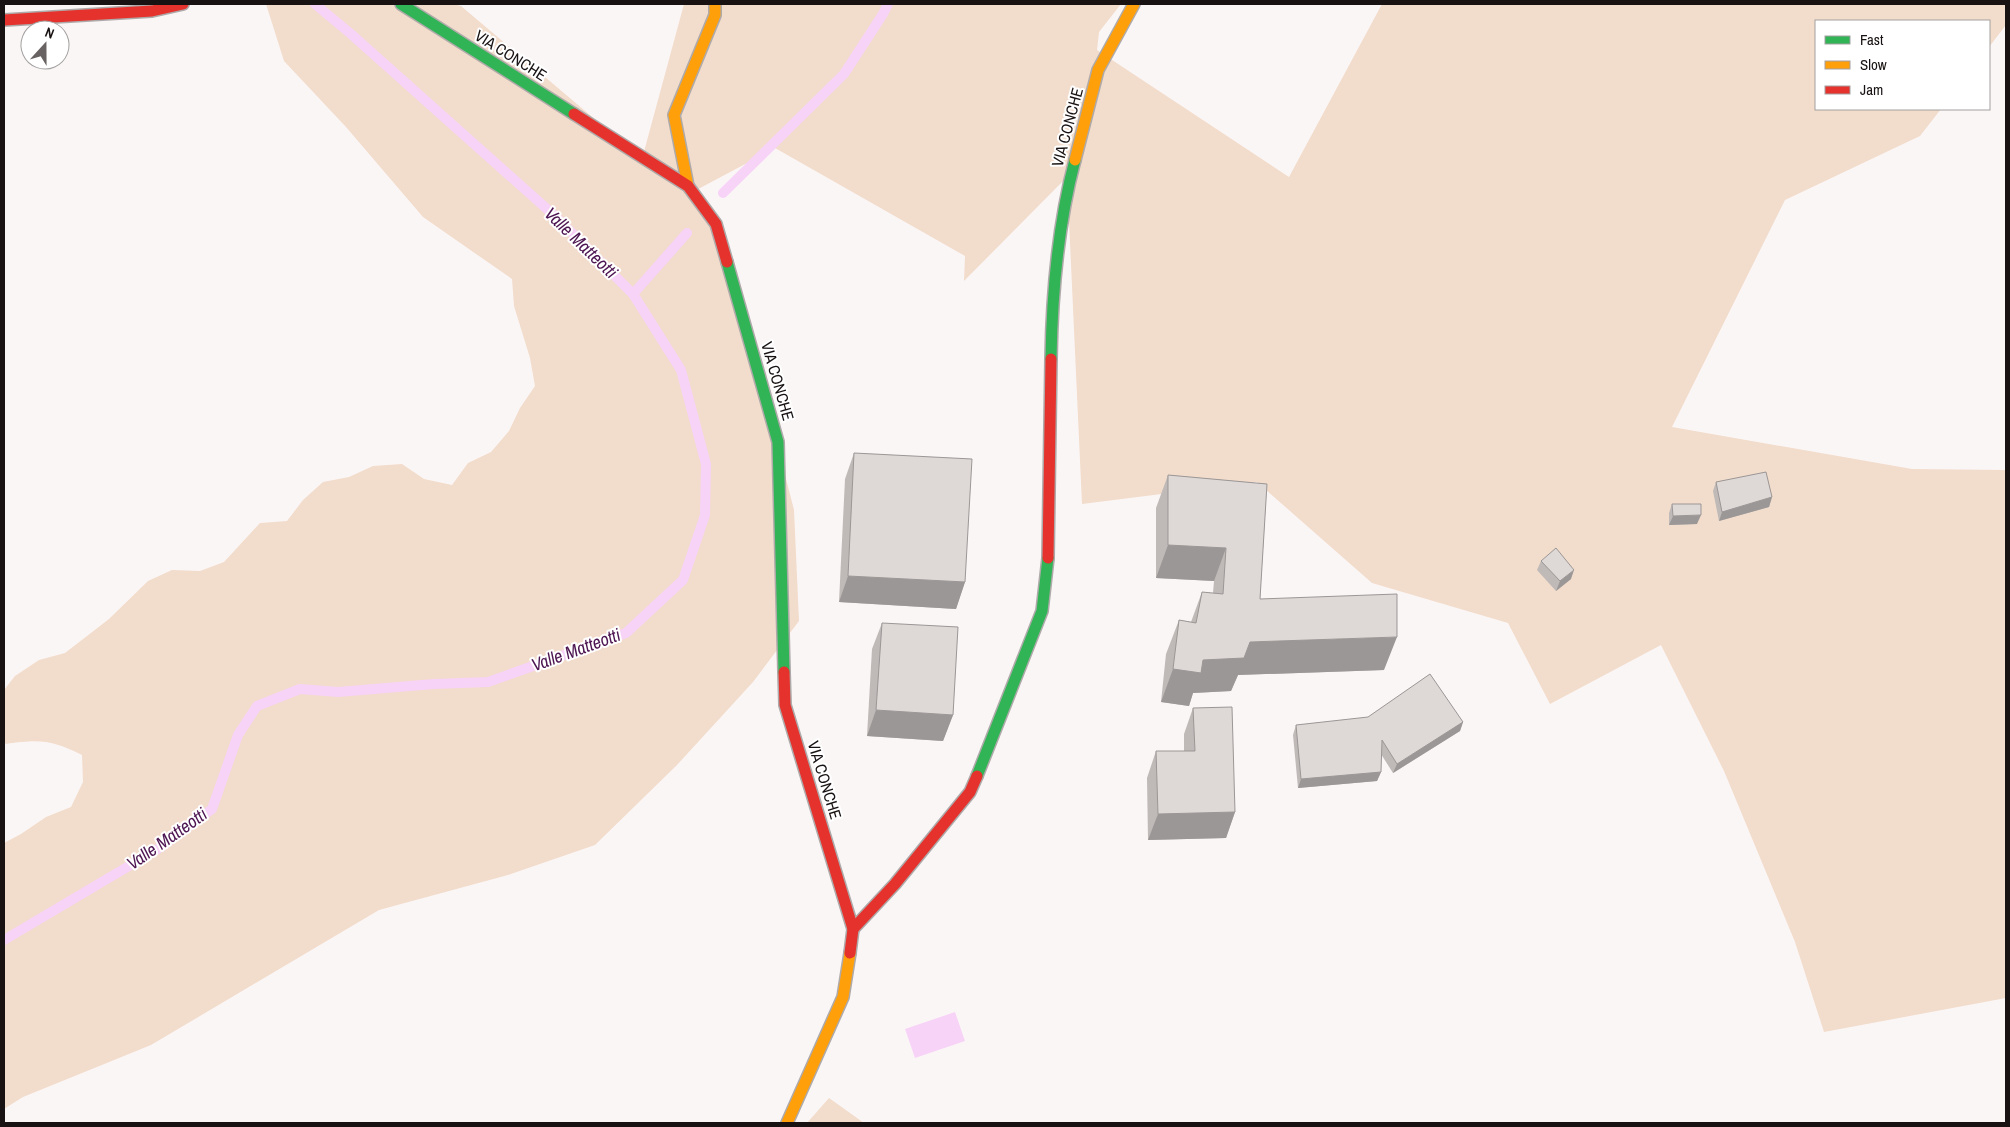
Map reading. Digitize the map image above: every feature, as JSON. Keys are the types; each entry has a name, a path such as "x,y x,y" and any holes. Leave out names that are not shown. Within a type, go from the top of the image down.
{"street":[{"path":"4,20 152,12 183,4"},
{"name":"VIA CONCHE","path":"401,4 688,186 716,224 778,442 785,705 853,929 843,997 786,1123"},
{"path":"688,186 674,115 715,15 714,4"},
{"name":"VIA CONCHE","path":"853,929 895,884 970,792 1042,611 1049,549 1052,310 1066,194 1098,70 1134,4"}],"shaded area":[{"path":"266,4 453,4 461,6 642,159 684,4 1121,4 1099,32 1097,50 1289,177 1382,4 2006,4 2006,25 1990,46 1990,20 1815,20 1815,110 1940,110 1920,136 1785,200 1672,427 1912,469 2006,470 2006,998 1824,1032 1795,942 1724,771 1661,645 1550,704 1508,623 1372,583 1257,482 1082,504 1067,177 964,281 965,256 775,148 687,195 723,232 794,510 799,621 753,682 677,765 595,845 508,875 379,910 151,1045 23,1097 4,1109 4,843 46,817 71,807 83,782 82,755 62,746 46,742 6,744 4,742 4,690 15,676 39,660 65,653 109,619 148,581 172,570 200,571 224,562 260,523 287,521 303,500 323,482 349,477 373,466 402,464 424,479 452,485 468,463 491,452 509,431 520,408 535,386 530,358 514,306 512,279 423,217 346,127 284,61"},
{"path":"955,1012 965,1041 915,1058 905,1029"},
{"path":"829,1098 864,1123 807,1123"}],"building":[{"path":"854,453 972,459 965,582 848,576"},
{"path":"1766,472 1772,497 1722,512 1716,482"},
{"path":"1168,475 1267,484 1260,599 1397,594 1397,637 1250,642 1244,658 1203,660 1201,673 1173,669 1179,620 1196,623 1202,592 1223,594 1226,548 1168,545"},
{"path":"1672,504 1701,504 1701,515 1673,516"},
{"path":"1556,548 1574,570 1560,581 1541,561"},
{"path":"882,623 958,627 953,715 876,710"},
{"path":"1430,674 1463,722 1397,764 1382,740 1381,772 1301,779 1296,725 1368,717"},
{"path":"1232,707 1235,812 1158,814 1156,751 1195,751 1193,708"}],"waterway":[{"name":"Valle Matteotti","path":"4,940 161,847 212,809 238,735 257,706 300,689 338,692 434,684 488,682 626,633 683,580 705,515 706,464 681,370 633,294 556,217 315,4"},
{"path":"723,193 844,74 888,4"},
{"path":"633,294 687,233"}],"traffic: fast":[{"path":"401,4 574,114"},
{"path":"1051,359 1053,309 1060,233 1075,160"},
{"path":"727,262 778,442 784,672"},
{"path":"977,776 1042,611 1048,558"}],"traffic: slow":[{"path":"688,186 674,115 715,15 715,4"},
{"path":"1075,160 1098,70 1134,4"},
{"path":"787,1123 843,997 850,953"}],"traffic: jam":[{"path":"4,20 152,11 183,4"},
{"path":"574,114 688,186 716,224 727,262"},
{"path":"1048,558 1051,359"},
{"path":"784,672 785,705 853,929 850,953"},
{"path":"853,929 895,884 970,792 977,776"}]}
